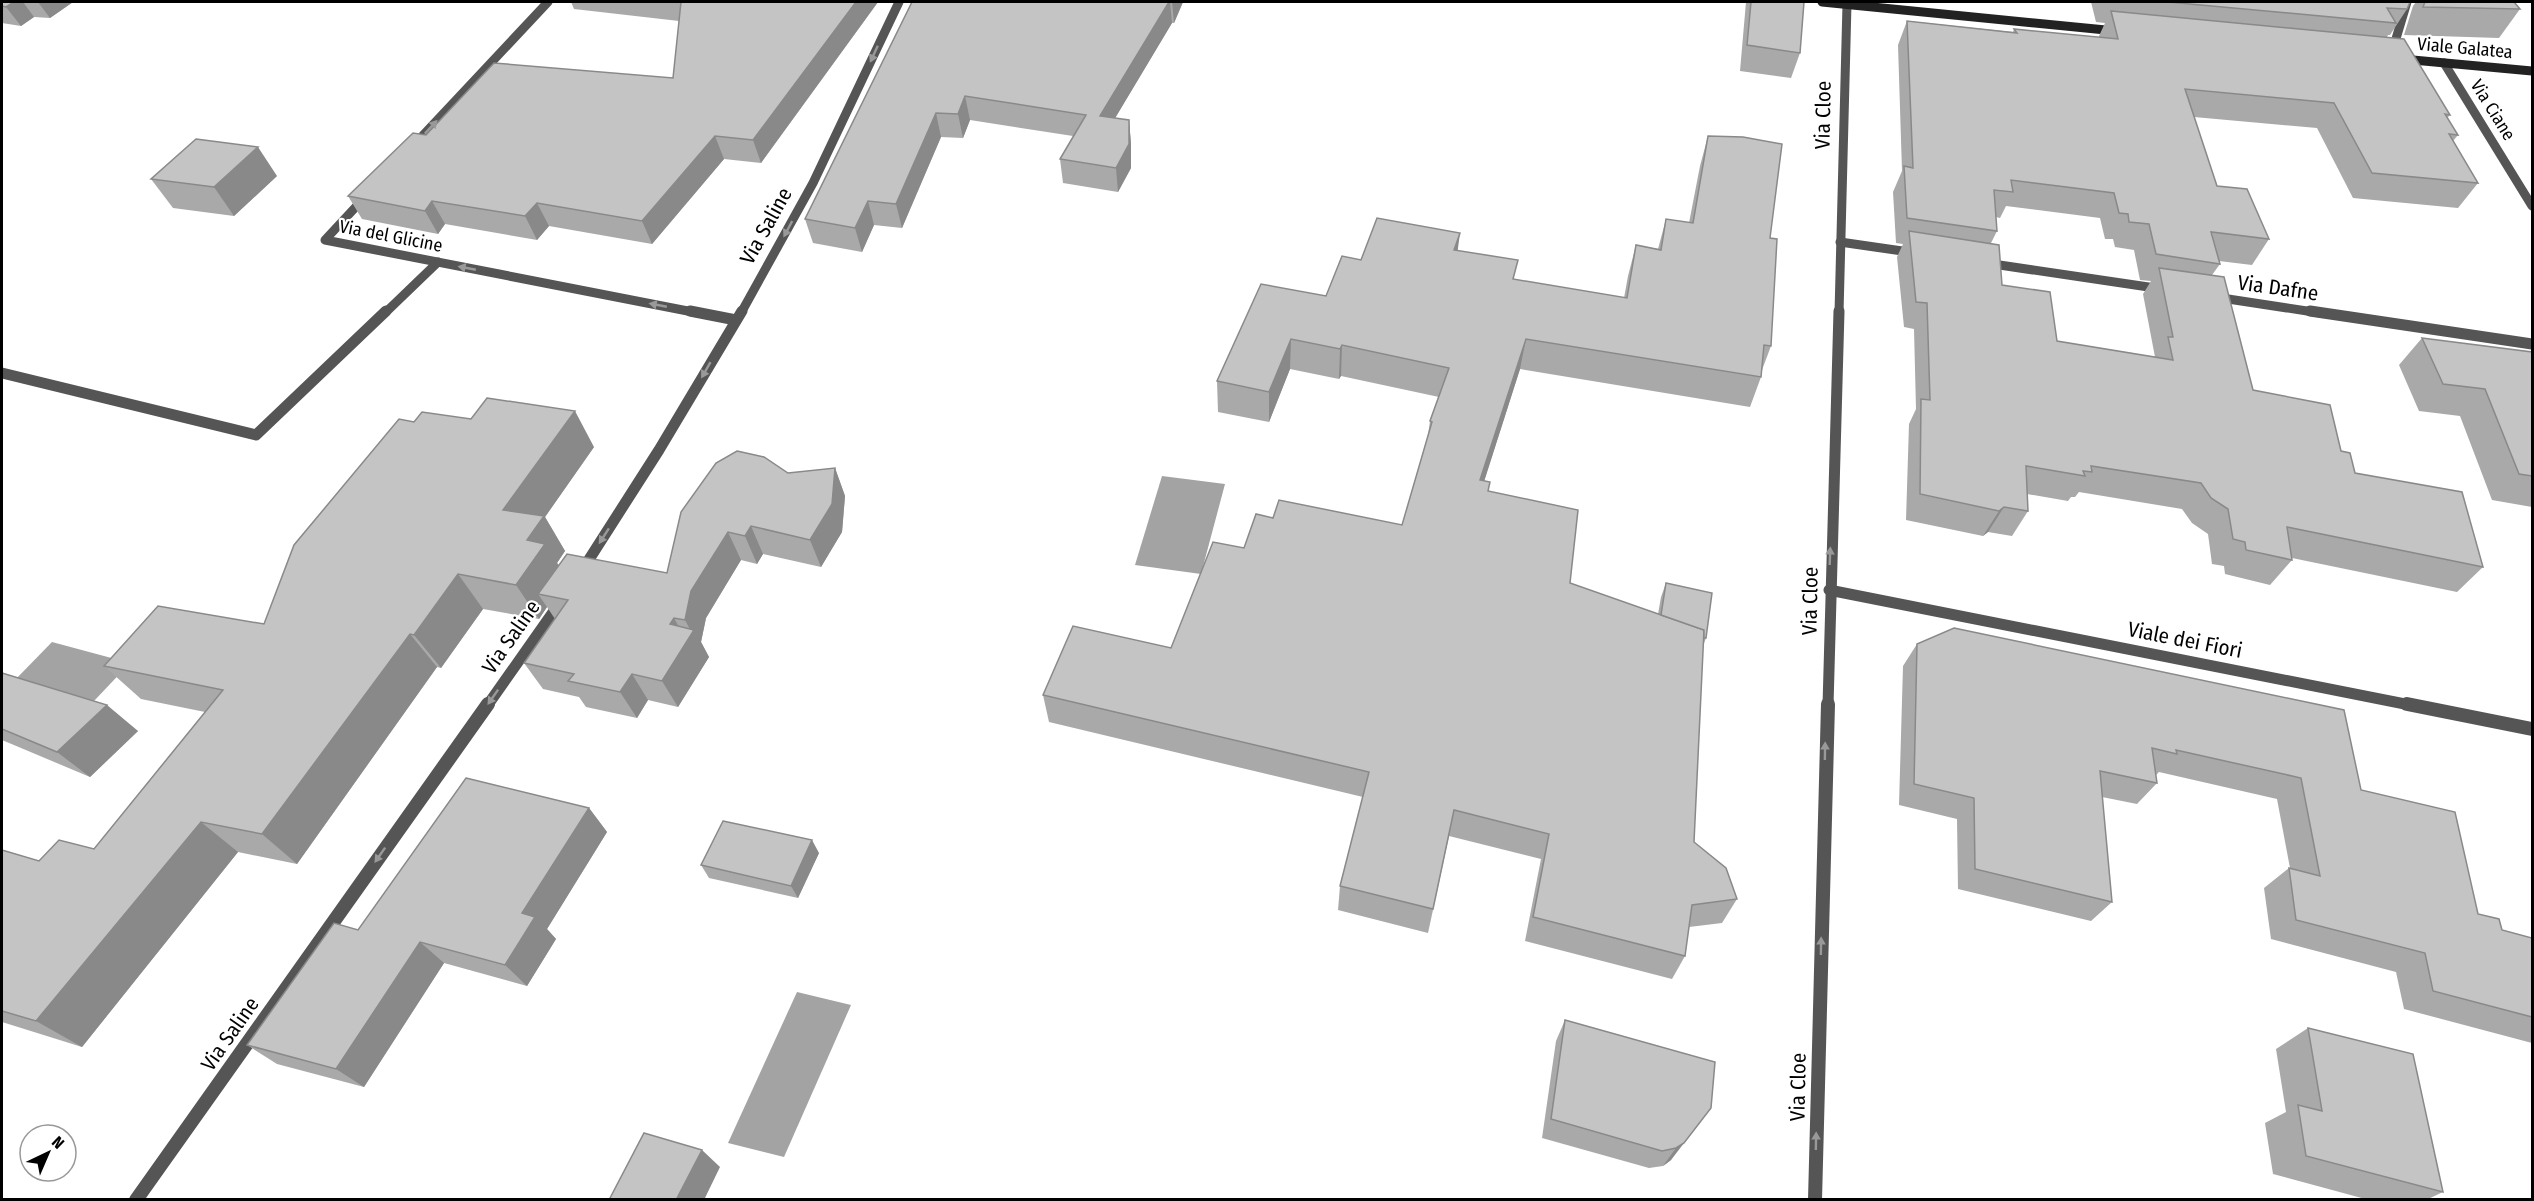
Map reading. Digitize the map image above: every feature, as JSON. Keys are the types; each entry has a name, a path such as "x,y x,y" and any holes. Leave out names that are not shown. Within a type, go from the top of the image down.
{"main road":[{"path":"1822,2 2130,32"},
{"name":"Viale Galatea","path":"2378,56 2532,71"}],"street":[{"path":"404,155 548,2"},
{"name":"Via Saline","path":"136,1200 570,588 657,455 782,241 830,148 899,2"},
{"path":"2390,57 2408,2"},
{"name":"Via Cloe","path":"1815,1200 1829,590 1847,4"},
{"name":"Via Ciane","path":"2444,63 2532,206"},
{"name":"Via del Glicine","path":"372,189 325,240 736,320"},
{"path":"1840,242 1922,254"},
{"path":"2,373 255,435 438,262"},
{"path":"1980,263 2168,290"},
{"name":"Via Dafne","path":"2204,296 2532,344"},
{"name":"Viale dei Fiori","path":"1829,590 2532,729"}],"shaded area":[{"path":"1162,476 1225,484 1201,574 1135,565"},
{"path":"52,642 130,663 93,702 14,681"},
{"path":"797,992 851,1005 784,1157 728,1143"}],"building":[{"path":"2,2 14,2 6,7 2,6"},
{"path":"681,2 856,2 753,140 715,136 642,221 537,203 525,216 432,201 425,211 348,196 413,133 426,135 494,63 673,78"},
{"path":"912,2 1169,2 1100,116 1129,120 1129,144 1116,168 1060,159 1086,115 965,96 958,114 936,113 896,204 868,201 855,228 805,219"},
{"path":"1751,2 1804,2 1800,53 1747,45"},
{"path":"2168,2 2410,2 2407,9 2387,8 2396,23"},
{"path":"2425,2 2514,2 2520,9 2423,7"},
{"path":"2111,11 2404,39 2450,115 2445,114 2458,135 2449,134 2478,183 2372,173 2334,103 2185,89 2217,186 2247,189 2269,239 2211,232 2220,264 2156,254 2149,224 2129,222 2128,214 2119,213 2114,193 2011,180 2013,192 1994,190 1997,231 1907,218 1904,166 1913,168 1907,21 2017,33 2014,29 2118,39"},
{"path":"1708,136 1743,137 1782,144 1770,238 1777,239 1771,346 1764,345 1761,377 1526,339 1480,480 1490,482 1488,491 1578,510 1570,583 1704,630 1694,842 1726,868 1737,899 1692,905 1685,956 1533,917 1549,834 1454,810 1433,909 1340,886 1369,772 1043,695 1073,626 1171,648 1213,542 1244,548 1256,514 1273,518 1279,500 1402,525 1432,422 1430,421 1449,368 1342,345 1340,349 1291,339 1269,392 1217,381 1261,284 1326,296 1342,256 1361,260 1377,218 1460,233 1454,250 1518,260 1513,279 1627,298 1636,245 1661,250 1666,219 1693,223"},
{"path":"196,139 258,147 214,187 151,179"},
{"path":"1909,231 1999,245 2002,285 2050,292 2057,341 2173,360 2168,337 2173,337 2159,268 2224,277 2253,390 2330,405 2341,451 2350,453 2355,473 2462,492 2483,567 2287,527 2292,560 2246,550 2245,542 2233,539 2228,509 2211,498 2201,483 2091,466 2092,472 2083,471 2085,476 2026,466 2028,511 2004,507 1999,511 1920,494 1921,399 1930,400 1927,303 1916,302"},
{"path":"2422,338 2532,352 2532,476 2519,474 2485,389 2443,384"},
{"path":"487,398 575,411 503,510 544,516 527,540 545,544 516,585 458,574 414,635 410,634 262,834 201,822 36,1021 2,1011 2,850 39,861 59,840 94,849 223,690 104,666 158,606 264,624 294,545 399,419 414,422 422,412 471,419"},
{"path":"737,451 764,457 788,473 835,468 832,504 810,540 751,526 745,536 728,532 691,591 685,620 674,618 670,624 694,630 662,681 632,674 620,692 568,681 574,674 524,663 568,600 538,594 567,554 667,573 681,512 716,463"},
{"path":"1666,583 1712,593 1706,638 1704,638 1704,630 1661,615"},
{"path":"1954,628 2344,710 2361,790 2455,812 2478,914 2499,919 2502,930 2532,938 2532,1017 2433,991 2425,953 2296,920 2289,868 2320,876 2301,778 2176,750 2177,754 2152,748 2157,783 2100,771 2112,902 1975,869 1974,798 1914,784 1917,644"},
{"path":"2,673 107,705 57,752 2,729"},
{"path":"466,778 589,808 522,913 535,917 505,965 420,942 336,1069 247,1045 334,923 358,930"},
{"path":"723,821 812,840 791,886 701,865"},
{"path":"1565,1020 1715,1062 1711,1108 1684,1143 1676,1148 1662,1151 1551,1119"},
{"path":"2308,1028 2413,1054 2443,1192 2306,1156 2298,1105 2322,1111"},
{"path":"644,1133 702,1150 676,1200 609,1200"}]}
